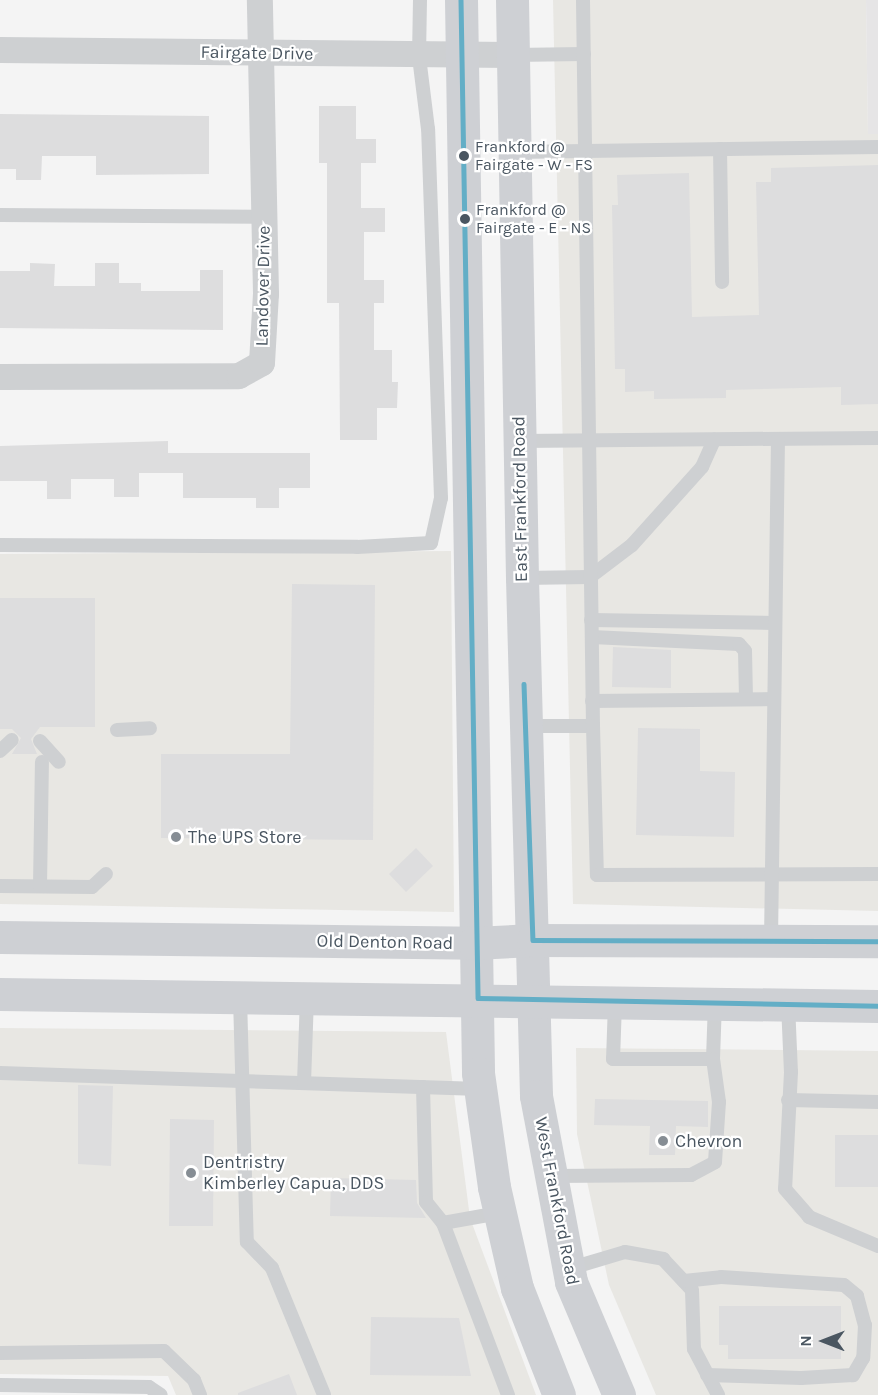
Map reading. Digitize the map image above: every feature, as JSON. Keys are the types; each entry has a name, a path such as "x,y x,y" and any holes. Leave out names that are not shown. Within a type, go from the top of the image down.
{"main road":[{"path":"461,0 472,576 474,943 480,1089 500,1213 517,1288 559,1395"},
{"name":"East Frankford Road","path":"512,0 519,441 533,998"},
{"path":"472,576 522,578"},
{"name":"Old Denton Road","path":"0,937 474,943 533,940 878,941"},
{"path":"0,994 533,998 878,1006"},
{"name":"West Frankford Road","path":"533,998 536,1096 568,1269 619,1395"}],"street":[{"name":"Landover Drive","path":"0,377 239,376 262,363 265,217 260,0"},
{"name":"Fairgate Drive","path":"0,50 419,57 513,55"}],"lane":[{"path":"0,545 357,547 431,543 441,498 428,129 419,57 420,0"},
{"path":"583,0 590,577 597,875 878,874"},
{"path":"513,55 584,54"},
{"path":"514,152 878,147"},
{"path":"720,149 722,282"},
{"path":"0,215 265,217"},
{"path":"519,441 878,438"},
{"path":"771,940 778,439"},
{"path":"522,578 590,577 632,545 702,467 714,440"},
{"path":"591,620 775,623"},
{"path":"592,637 739,644 745,651 746,699"},
{"path":"592,701 774,699"},
{"path":"525,726 593,726"},
{"path":"117,730 150,728"},
{"path":"0,751 12,740"},
{"path":"40,741 59,762"},
{"path":"40,886 42,762"},
{"path":"0,886 92,887 106,874"},
{"path":"240,996 240,1081 247,1242 272,1268 324,1395"},
{"path":"304,1083 307,996"},
{"path":"615,1000 613,1059 713,1059"},
{"path":"549,1176 691,1175 715,1162 719,1102 713,1059 715,1003"},
{"path":"788,1004 785,1189 809,1217 878,1246"},
{"path":"0,1073 480,1089"},
{"path":"423,1087 426,1202 443,1223 508,1395"},
{"path":"788,1100 878,1102"},
{"path":"443,1223 500,1213"},
{"path":"568,1269 625,1252 663,1259 692,1290 694,1349 718,1395"},
{"path":"684,1281 721,1277 844,1285 857,1296 865,1324 863,1358 853,1375 801,1378 707,1375"},
{"path":"0,1353 164,1351 194,1380 200,1395"},
{"path":"0,1385 149,1387 161,1395"}],"shaded area":[{"path":"553,0 866,0 868,134 878,134 878,911 573,904"},
{"path":"866,0 878,0 878,134 868,134"},
{"path":"451,551 454,912 0,904 0,554"},
{"path":"0,1028 446,1032 470,1218 536,1395 176,1395 168,1376 0,1374"},
{"path":"576,1048 878,1051 878,1395 656,1395 609,1285 577,1134"}],"building":[{"path":"319,106 356,106 356,139 376,139 376,163 361,163 361,208 385,208 385,232 364,232 364,280 384,280 384,303 374,303 374,350 392,350 392,382 398,382 397,408 377,408 377,440 340,440 339,303 327,303 327,163 319,163"},
{"path":"0,114 209,116 209,174 96,175 96,156 42,156 41,180 16,180 16,169 0,169"},
{"path":"878,165 878,404 841,405 841,387 726,390 726,398 654,399 654,391 625,392 625,369 615,369 612,205 618,205 617,175 689,173 692,317 759,315 756,182 771,182 771,168"},
{"path":"30,263 55,264 54,286 95,286 95,263 119,263 119,283 141,283 141,291 200,291 200,270 223,270 223,330 0,328 0,271 30,271"},
{"path":"168,441 168,453 310,453 310,488 279,488 279,508 256,508 256,498 183,498 183,473 139,473 139,497 114,497 114,479 71,479 71,499 47,499 47,481 0,481 0,446"},
{"path":"292,584 375,585 373,840 161,838 161,754 290,754"},
{"path":"0,598 95,598 95,727 40,727 31,739 37,754 12,754 21,738 12,729 0,729"},
{"path":"613,647 671,650 671,688 612,687"},
{"path":"638,728 700,729 700,771 735,772 734,837 636,835"},
{"path":"416,848 433,866 406,892 389,874"},
{"path":"78,1085 113,1086 111,1166 78,1164"},
{"name":"Chevron","path":"595,1099 708,1101 708,1127 676,1126 675,1155 649,1155 650,1126 594,1125"},
{"name":"Dentristry Kimberley Capua, DDS","path":"170,1119 214,1120 213,1226 169,1226"},
{"path":"835,1135 878,1135 878,1187 835,1187"},
{"path":"331,1178 416,1180 417,1203 426,1218 330,1216"},
{"path":"719,1306 841,1306 841,1359 728,1359 728,1345 719,1345"},
{"path":"371,1317 459,1318 471,1376 370,1375"},
{"path":"289,1374 297,1395 238,1395 238,1393"}],"transit line":[{"path":"461,0 478,998 878,1006"},
{"path":"524,684 533,940 878,941"}],"place":[{"name":"Frankford @ Fairgate - W - FS","path":"464,156"},
{"name":"Frankford @ Fairgate - E - NS","path":"465,219"},
{"name":"The UPS Store","path":"176,837"},
{"name":"Chevron","path":"663,1141"},
{"name":"Dentristry Kimberley Capua, DDS","path":"191,1173"}]}
